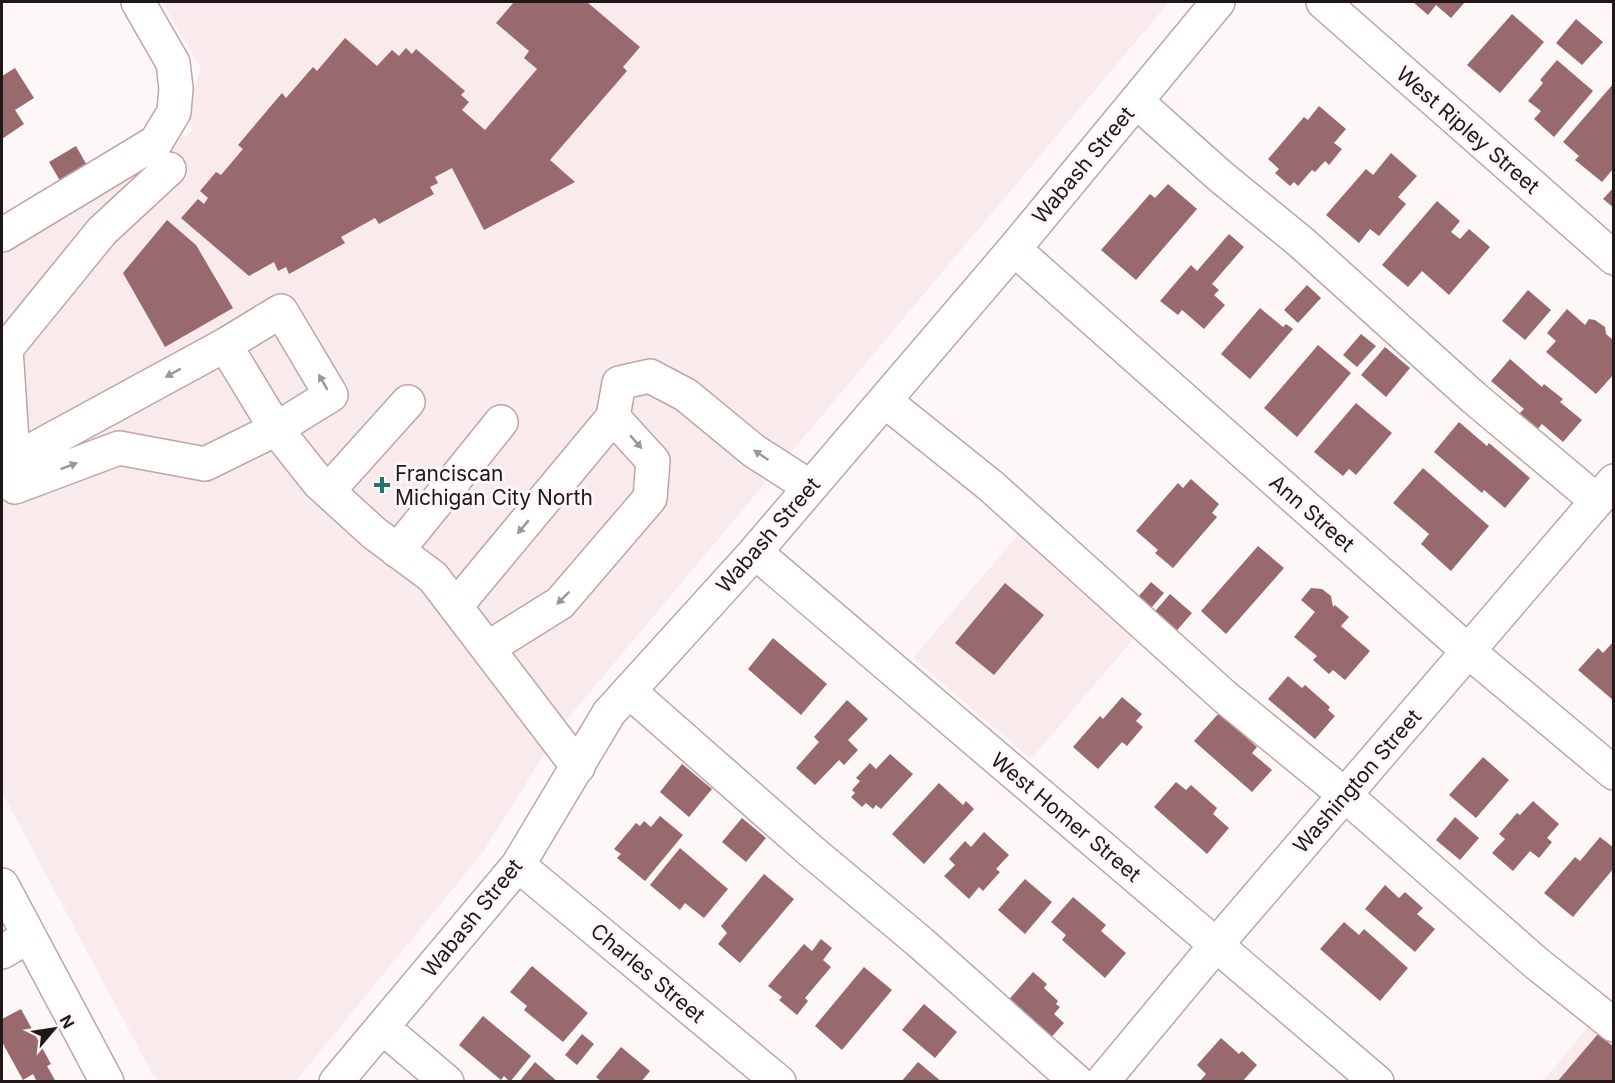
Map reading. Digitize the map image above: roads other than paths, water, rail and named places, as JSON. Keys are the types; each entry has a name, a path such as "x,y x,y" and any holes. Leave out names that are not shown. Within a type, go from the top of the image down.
{"street":[{"path":"2,235 156,142 174,112 176,88 173,63 138,2"},
{"name":"Wabash Street","path":"336,1082 518,865 609,713 755,552 885,401 1218,2"},
{"name":"West Ripley Street","path":"1323,2 1614,258"},
{"path":"1136,101 1220,176 1302,243 1473,397 1605,491"},
{"path":"14,474 6,350 102,231 169,170"},
{"name":"Ann Street","path":"1014,249 1468,651 1614,773"},
{"path":"281,311 331,395 276,429 205,465 118,448 14,474 281,311"},
{"path":"225,345 276,429 319,483 374,533 433,577 578,766"},
{"path":"456,606 613,417 619,383 650,376 686,395 754,451 810,487"},
{"path":"885,401 991,486 1225,697 1345,795 1535,962 1614,1025"},
{"path":"328,491 408,402"},
{"path":"488,648 560,603 650,498 652,461 613,417"},
{"path":"397,551 501,422"},
{"name":"Washington Street","path":"1102,1082 1216,945 1605,491"},
{"name":"West Homer Street","path":"755,552 1377,1082"},
{"path":"629,692 921,943 1077,1082"},
{"name":"Charles Street","path":"518,865 779,1082"},
{"path":"2,885 15,944 107,1082"},
{"path":"382,1027 447,1082"}],"place":[{"name":"Franciscan Michigan City North","path":"382,485"}]}
